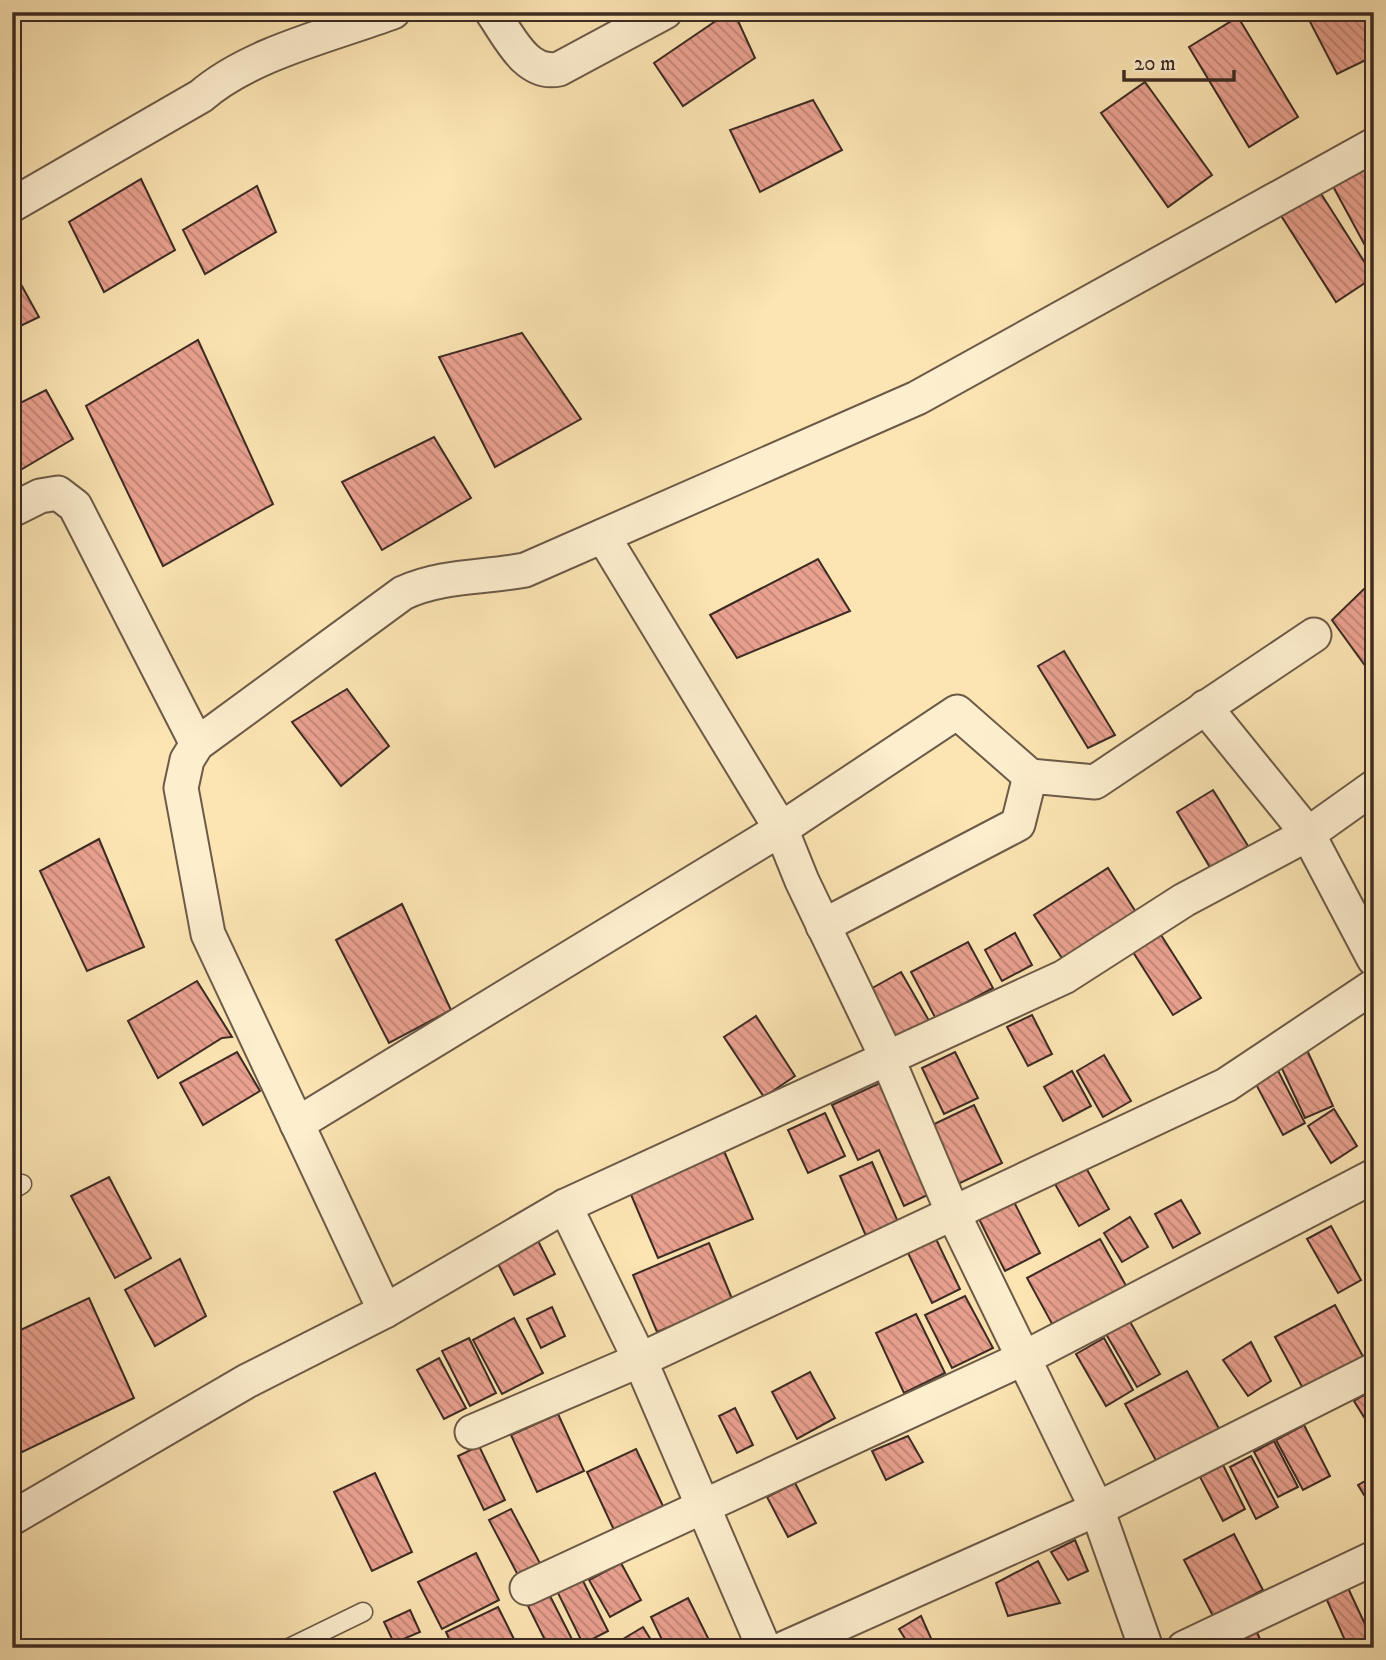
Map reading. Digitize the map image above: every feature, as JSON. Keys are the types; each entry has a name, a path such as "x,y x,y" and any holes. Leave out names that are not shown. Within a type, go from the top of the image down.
{"street":[{"path":"12,205 201,96 221,78 245,66 393,12"},
{"path":"492,12 531,66 545,72 559,69 665,12"},
{"path":"385,1311 208,934 181,788 187,760 197,744 403,593 422,584 455,577 524,570 918,398 1374,145"},
{"path":"12,510 40,496 58,493 75,506 197,744"},
{"path":"603,536 781,829 823,926 888,1060 953,1213 1097,1509 1146,1648"},
{"path":"297,1124 781,829 957,712 1030,776 1096,782 1314,635"},
{"path":"1205,707 1308,834 1374,959"},
{"path":"823,926 1018,824 1030,776"},
{"path":"12,1518 247,1381 385,1311 565,1206 888,1060 1064,976 1184,900 1308,834 1374,787"},
{"path":"471,1432 640,1360 1226,1085 1374,986"},
{"path":"527,1588 1024,1358 1374,1176"},
{"path":"565,1206 640,1360 764,1648"},
{"path":"785,1648 1097,1509 1374,1370"},
{"path":"1184,1648 1374,1558"}],"lane":[{"path":"289,1648 363,1612"}],"building":[{"path":"729,12 734,12 755,58 683,106 654,63"},
{"path":"1305,12 1374,12 1374,56 1337,74"},
{"path":"1238,17 1298,117 1249,147 1189,47"},
{"path":"1145,82 1212,175 1168,207 1101,113"},
{"path":"813,100 842,150 760,192 730,130"},
{"path":"12,109 19,121 12,125"},
{"path":"1374,156 1374,262 1329,179"},
{"path":"141,179 175,250 104,292 69,222"},
{"path":"257,186 276,232 205,274 183,230"},
{"path":"1318,189 1374,277 1336,302 1280,214"},
{"path":"12,268 39,317 12,330"},
{"path":"522,333 581,419 495,467 439,357"},
{"path":"198,340 273,504 163,566 86,406"},
{"path":"46,390 73,439 12,475 12,407"},
{"path":"434,437 471,498 382,550 342,482"},
{"path":"818,559 850,611 737,658 710,615"},
{"path":"1365,588 1374,601 1374,678 1332,620"},
{"path":"1064,651 1115,735 1088,748 1038,666"},
{"path":"347,689 389,746 341,786 292,722"},
{"path":"1213,790 1248,846 1211,869 1177,812"},
{"path":"99,839 144,947 87,971 40,871"},
{"path":"1108,868 1139,917 1065,963 1034,915"},
{"path":"402,904 451,1010 389,1043 336,940"},
{"path":"1015,933 1032,965 1002,981 985,950"},
{"path":"1161,935 1201,998 1173,1015 1133,952"},
{"path":"968,942 993,988 936,1019 911,972"},
{"path":"901,972 932,1026 899,1045 867,991"},
{"path":"197,981 232,1037 222,1038 158,1078 128,1021"},
{"path":"1032,1015 1052,1054 1028,1066 1007,1027"},
{"path":"756,1016 795,1076 764,1097 724,1037"},
{"path":"1306,1048 1333,1106 1305,1118 1278,1060"},
{"path":"237,1052 260,1091 203,1125 180,1083"},
{"path":"955,1052 978,1098 944,1114 922,1068"},
{"path":"1104,1055 1131,1101 1103,1117 1077,1071"},
{"path":"1273,1061 1305,1123 1283,1135 1250,1073"},
{"path":"1072,1071 1091,1106 1063,1121 1044,1087"},
{"path":"880,1083 932,1193 904,1206 879,1150 858,1160 832,1105"},
{"path":"974,1105 1002,1163 956,1185 928,1127"},
{"path":"1334,1109 1357,1146 1331,1163 1308,1126"},
{"path":"825,1113 845,1156 808,1173 788,1130"},
{"path":"724,1151 753,1219 658,1258 629,1190"},
{"path":"872,1162 898,1222 866,1236 840,1176"},
{"path":"1085,1166 1109,1209 1079,1226 1055,1184"},
{"path":"109,1177 151,1258 115,1278 71,1196"},
{"path":"1181,1200 1200,1233 1173,1248 1155,1214"},
{"path":"1014,1202 1040,1253 1005,1271 979,1219"},
{"path":"1130,1217 1148,1247 1122,1262 1104,1233"},
{"path":"1331,1226 1361,1280 1338,1293 1307,1239"},
{"path":"935,1237 960,1289 932,1303 907,1251"},
{"path":"537,1239 555,1274 514,1295 496,1260"},
{"path":"1100,1239 1129,1291 1056,1331 1027,1278"},
{"path":"709,1243 733,1301 657,1332 633,1275"},
{"path":"180,1259 206,1316 155,1346 125,1290"},
{"path":"965,1296 993,1348 952,1368 925,1315"},
{"path":"89,1298 134,1398 12,1457 12,1334"},
{"path":"1335,1305 1366,1362 1306,1394 1275,1337"},
{"path":"552,1307 565,1336 541,1348 527,1319"},
{"path":"916,1314 945,1373 904,1393 876,1333"},
{"path":"514,1318 543,1373 502,1394 473,1340"},
{"path":"1129,1320 1160,1374 1137,1387 1106,1334"},
{"path":"469,1338 496,1393 470,1406 442,1351"},
{"path":"1104,1338 1133,1390 1106,1406 1076,1354"},
{"path":"1251,1342 1271,1381 1248,1396 1223,1360"},
{"path":"439,1358 466,1408 444,1419 417,1370"},
{"path":"1187,1371 1221,1432 1159,1466 1125,1404"},
{"path":"810,1372 835,1418 797,1439 772,1392"},
{"path":"1374,1389 1374,1433 1354,1401"},
{"path":"735,1408 753,1445 737,1453 719,1416"},
{"path":"558,1414 584,1471 537,1492 511,1435"},
{"path":"1304,1425 1330,1476 1303,1490 1276,1440"},
{"path":"908,1436 923,1462 886,1480 872,1451"},
{"path":"1274,1441 1298,1487 1278,1497 1254,1452"},
{"path":"479,1446 505,1500 484,1510 458,1456"},
{"path":"636,1449 663,1506 614,1530 587,1472"},
{"path":"1251,1456 1278,1507 1256,1519 1230,1467"},
{"path":"1223,1465 1245,1509 1223,1521 1200,1477"},
{"path":"375,1473 412,1552 372,1571 334,1492"},
{"path":"1374,1476 1374,1511 1358,1485"},
{"path":"795,1483 816,1523 788,1537 767,1497"},
{"path":"511,1509 542,1567 520,1579 489,1520"},
{"path":"1234,1534 1263,1590 1213,1616 1184,1560"},
{"path":"1075,1540 1088,1571 1068,1580 1051,1552"},
{"path":"476,1553 499,1600 442,1629 418,1582"},
{"path":"1038,1561 1060,1603 1008,1616 996,1583"},
{"path":"621,1563 641,1600 610,1617 589,1580"},
{"path":"582,1579 608,1631 583,1644 557,1591"},
{"path":"1348,1588 1371,1637 1348,1647 1326,1598"},
{"path":"550,1596 575,1648 549,1648 528,1606"},
{"path":"688,1598 711,1644 702,1648 666,1648 651,1617"},
{"path":"498,1607 516,1643 506,1648 453,1648 446,1632"},
{"path":"410,1610 420,1632 394,1643 384,1622"},
{"path":"921,1616 934,1645 931,1648 911,1648 899,1629"},
{"path":"643,1627 656,1648 617,1648 615,1644"},
{"path":"1255,1628 1264,1648 1223,1648"}]}
